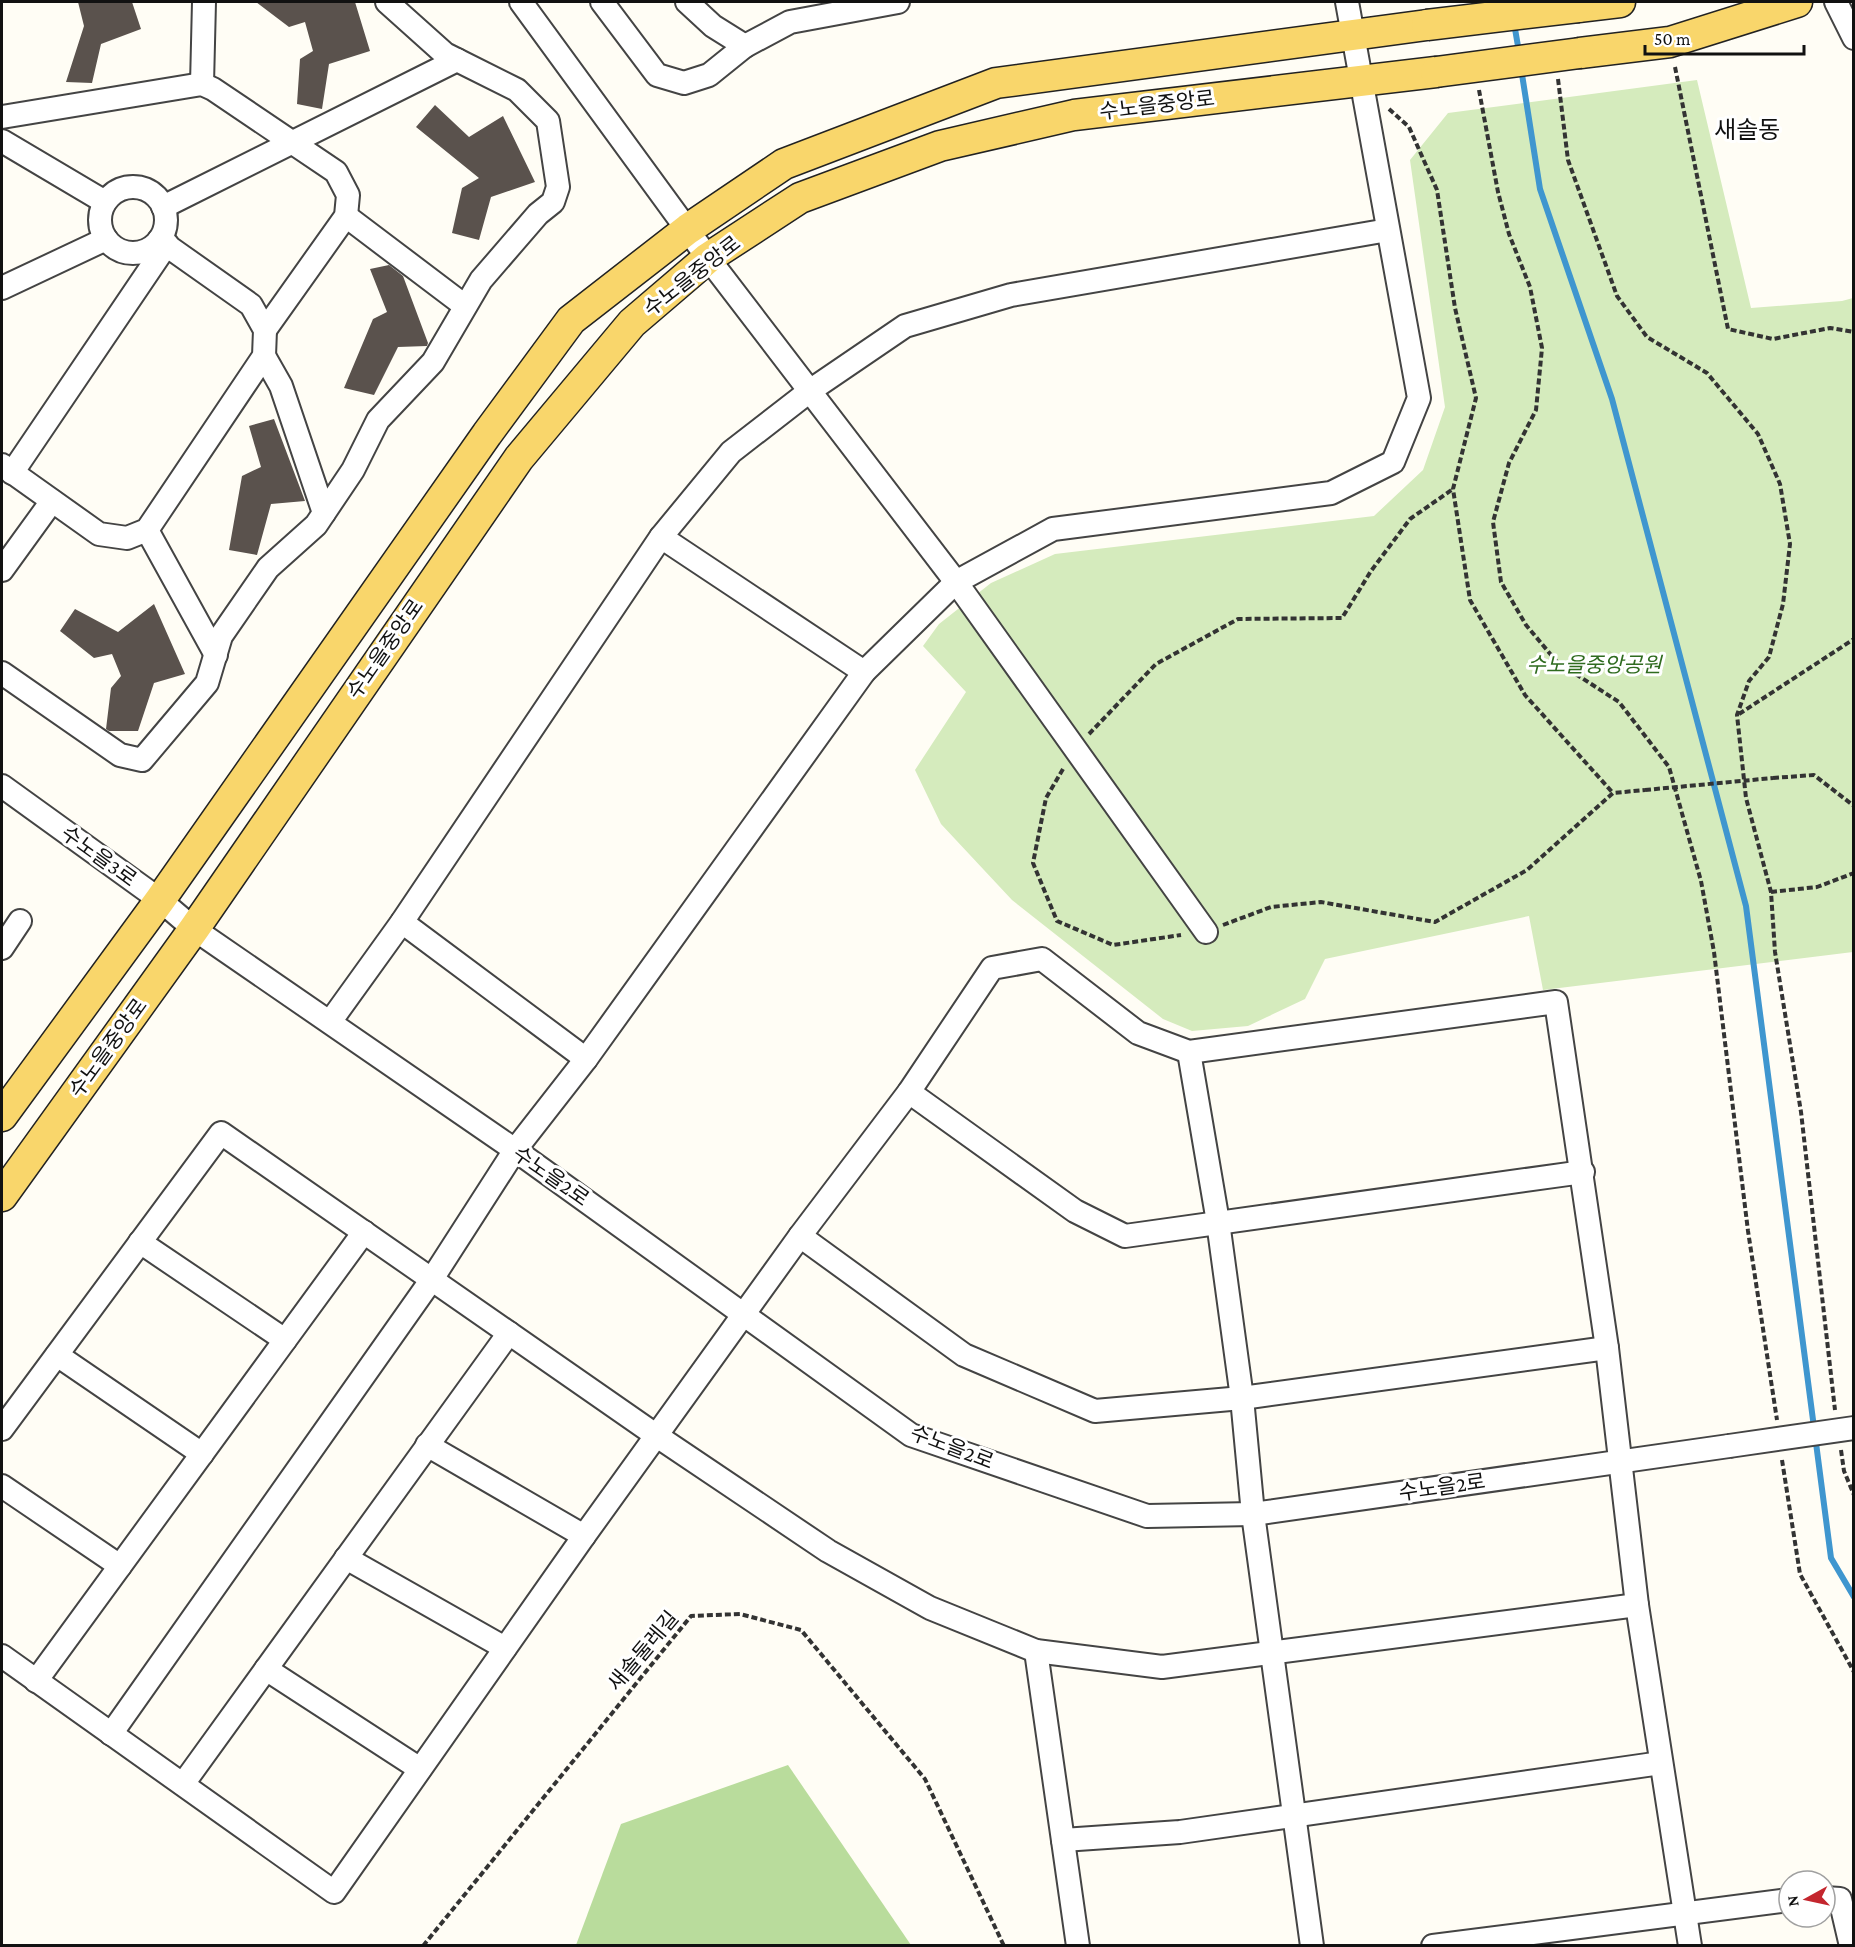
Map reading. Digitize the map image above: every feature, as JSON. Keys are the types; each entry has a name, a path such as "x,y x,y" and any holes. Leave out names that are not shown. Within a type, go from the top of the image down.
{"main road":[{"name":"수노을중앙로","path":"2,1116 160,900 487,434 571,320 688,229 784,164 996,84 1352,34 1620,2"},
{"name":"수노을중앙로","path":"2,1196 194,929 519,458 632,323 708,258 800,198 940,146 1074,114 1436,72 1568,61 1670,42 1797,2"}],"street":[{"path":"202,84 204,2"},
{"path":"2,673 120,755 142,760 207,683 221,636 268,568 316,525 353,470 378,420 433,362 481,280 538,214 553,202 558,187 548,121 517,90 445,54 387,2"},
{"path":"521,2 708,258 812,390 956,582 1206,932"},
{"path":"602,2 657,75 684,83 709,75 745,46 790,22 857,6 898,2"},
{"path":"687,2 713,26 745,46"},
{"path":"111,1734 432,1279 515,1150 586,1059 864,672 956,582 1053,529 1331,493 1393,462 1419,398 1347,2"},
{"path":"1836,2 1854,38"},
{"path":"163,207 457,60"},
{"path":"2,117 202,84 336,172 348,195 346,216 265,330"},
{"path":"2,141 105,202"},
{"path":"163,242 149,250 127,253 117,250 106,239 99,223 105,202 113,194 133,187 153,194 163,207 166,223 163,242 7,469 99,534 127,538 147,530 264,356 265,330 251,305 163,242"},
{"path":"346,216 465,306"},
{"path":"330,1022 402,922 661,537 731,452 812,390 905,326 1011,295 1388,230"},
{"path":"2,288 106,239"},
{"path":"264,356 281,386 324,513"},
{"path":"2,570 52,501"},
{"path":"147,530 216,655"},
{"path":"661,537 864,672"},
{"name":"수노을3로","path":"2,786 160,900 194,929"},
{"path":"2,948 20,921"},
{"path":"402,922 586,1059"},
{"name":"수노을2로","path":"194,929 515,1150 746,1314 911,1435 1147,1516 1253,1514 1843,1429"},
{"path":"2,1656 334,1892 584,1536 800,1236 909,1092 992,968 1042,959 1138,1033 1189,1052 1556,1002 1607,1348 1637,1605 1689,1946"},
{"path":"1189,1052 1218,1222 1242,1398 1253,1514 1271,1655 1312,1946"},
{"path":"909,1092 1075,1211 1125,1236 1582,1172"},
{"path":"2,1429 221,1133 657,1436 828,1551 930,1608 1036,1651 1162,1667 1271,1655 1637,1605"},
{"path":"36,1681 364,1232"},
{"path":"800,1236 964,1355 1095,1411 1242,1398 1607,1348"},
{"path":"140,1242 285,1340"},
{"path":"183,1784 509,1333"},
{"path":"57,1354 202,1454"},
{"path":"427,1445 584,1536"},
{"path":"2,1486 120,1566"},
{"path":"346,1558 505,1648"},
{"path":"1036,1651 1078,1946"},
{"path":"266,1669 420,1769"},
{"path":"1063,1840 1180,1832 1661,1763"},
{"path":"1837,1899 1840,1899 1851,1946"},
{"path":"1433,1946 1506,1941 1684,1912 1777,1901"}],"path":[{"path":"1670,42 1728,329 1773,339 1830,328 1854,332"},
{"path":"1568,61 1568,160 1617,296 1647,337 1707,373 1758,434 1780,484 1790,544 1783,604 1768,657 1749,681 1737,715 1746,798 1771,892 1775,952 1801,1112 1843,1429 1844,1471 1854,1495"},
{"path":"1477,80 1498,192 1509,234 1530,287 1542,348 1536,410 1509,463 1493,522 1501,582 1526,625 1557,662 1619,702 1669,767 1701,881 1713,952 1748,1231 1778,1429"},
{"path":"1360,82 1408,127 1437,190 1455,308 1476,398 1454,489 1470,600 1525,695 1613,794"},
{"path":"1454,489 1410,519 1371,571 1342,618 1238,619 1156,664 1075,748 1046,798 1033,863 1057,921 1113,945 1206,932 1271,907 1321,902 1435,922 1527,870 1613,794 1814,775 1854,806"},
{"path":"1737,715 1854,639"},
{"path":"1771,892 1818,887 1854,873"},
{"path":"1781,1450 1800,1574 1854,1672"},
{"name":"새솔둘레길","path":"423,1946 691,1616 740,1614 801,1630 925,1779 1004,1946"}],"green space":[{"name":"수노을중앙공원","path":"1697,80 1751,308 1842,301 1853,298 1853,952 1543,990 1529,916 1325,959 1305,999 1248,1026 1192,1031 1163,1019 1012,900 941,824 915,770 966,692 923,646 939,624 991,583 1055,554 1374,516 1423,470 1445,407 1410,160 1448,113"},
{"path":"788,1765 911,1945 576,1945 621,1824"}],"building":[{"path":"78,2 132,2 141,29 101,44 92,83 66,82 84,26"},
{"path":"256,2 355,2 370,51 329,64 322,109 297,104 300,59 313,51 305,22 289,27"},
{"path":"435,105 469,137 503,116 535,182 491,197 479,240 452,233 462,188 479,178 416,127"},
{"path":"389,265 403,276 428,343 427,346 398,347 374,395 344,388 373,319 387,312 370,269"},
{"path":"274,419 305,501 271,504 257,555 229,550 242,476 261,467 249,426"},
{"path":"154,604 185,674 154,683 138,731 109,731 106,729 111,688 121,676 112,654 94,658 60,631 75,609 118,632"}],"waterway":[{"path":"1514,23 1519,52"},
{"path":"1521,68 1540,189 1612,399 1746,906 1831,1558 1854,1597"}],"district":[{"name":"새솔동","path":"1747,130"}]}
